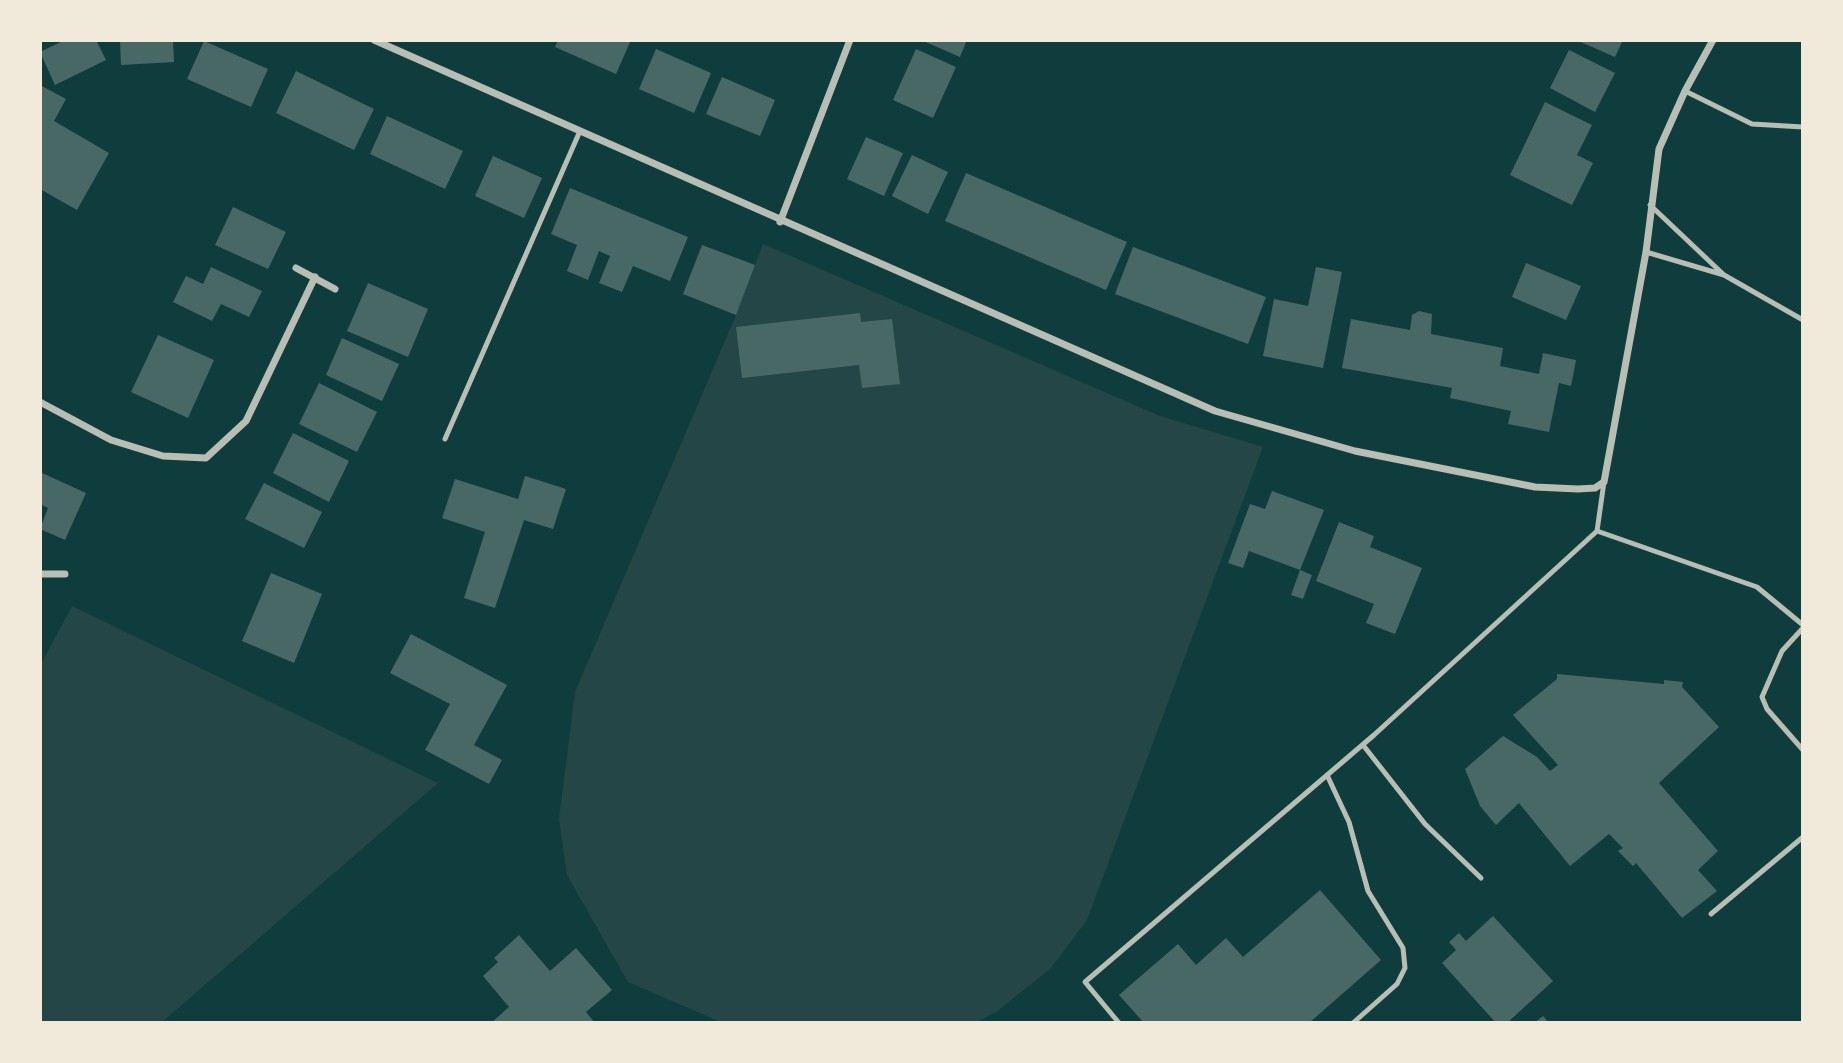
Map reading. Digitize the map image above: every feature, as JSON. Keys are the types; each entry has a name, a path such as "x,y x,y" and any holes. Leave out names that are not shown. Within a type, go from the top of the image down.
{"street":[{"path":"374,40 780,222 1214,411 1355,451 1535,487 1578,489 1595,488 1604,482 1646,252 1659,149 1685,91 1713,40"},
{"path":"780,222 849,40"},
{"path":"296,268 335,289"},
{"path":"40,402 111,440 163,456 206,458 246,421 315,277"},
{"path":"40,574 65,573"}],"lane":[{"path":"1685,91 1752,124 1803,127"},
{"path":"445,439 580,131"},
{"path":"1650,205 1724,275"},
{"path":"1646,252 1724,275 1803,320"},
{"path":"1119,1023 1085,982 1363,745 1597,531 1604,482"},
{"path":"1597,531 1757,587 1803,626 1783,651 1762,697 1767,709 1803,750"},
{"path":"1363,745 1426,824 1481,878"},
{"path":"1327,775 1349,822 1368,891 1403,948 1405,968 1397,984 1353,1023"},
{"path":"1711,914 1803,837"}],"shaded area":[{"path":"763,244 1160,416 1263,447 1087,920 1051,968 996,1012 974,1023 723,1023 628,982 567,875 559,819 575,692 736,315"},
{"path":"72,606 438,783 161,1023 40,1023 40,666"}],"building":[{"path":"65,40 96,40 106,60 55,85 40,52"},
{"path":"120,40 173,40 174,62 121,65"},
{"path":"558,40 631,40 616,74 555,47"},
{"path":"921,40 967,40 960,57"},
{"path":"1576,40 1623,40 1615,57"},
{"path":"204,41 268,69 251,107 187,79"},
{"path":"656,49 711,73 694,113 639,89"},
{"path":"916,49 956,67 933,118 893,100"},
{"path":"1569,50 1615,73 1595,112 1550,88"},
{"path":"296,71 374,109 354,150 276,113"},
{"path":"722,77 775,100 760,136 706,114"},
{"path":"40,85 66,99 54,121 109,153 77,210 40,189"},
{"path":"1545,102 1592,125 1577,155 1593,163 1572,205 1510,175"},
{"path":"387,116 463,151 445,189 370,154"},
{"path":"866,137 903,153 884,196 847,179"},
{"path":"912,155 948,172 928,214 892,196"},
{"path":"493,156 542,178 524,218 475,196"},
{"path":"966,173 1127,242 1106,290 945,221"},
{"path":"570,188 688,237 670,281 633,266 622,292 599,283 610,256 599,251 588,280 567,271 577,245 551,234"},
{"path":"233,207 286,232 268,269 215,245"},
{"path":"702,245 755,265 736,315 683,294"},
{"path":"1133,247 1266,297 1248,344 1115,294"},
{"path":"1526,263 1581,286 1566,320 1512,297"},
{"path":"211,267 262,291 249,317 221,304 212,321 173,302 186,276 203,284"},
{"path":"1316,267 1342,272 1323,368 1263,356 1274,299 1308,306"},
{"path":"368,283 428,309 408,357 347,331"},
{"path":"1419,311 1432,314 1431,334 1503,348 1500,366 1539,374 1543,353 1576,360 1571,386 1559,383 1549,432 1508,424 1511,411 1450,398 1452,388 1342,368 1351,319 1410,330 1412,315"},
{"path":"860,313 861,322 892,319 900,384 862,388 859,365 742,378 736,327"},
{"path":"158,335 214,360 188,418 131,392"},
{"path":"342,338 399,364 382,401 326,375"},
{"path":"319,383 377,412 357,452 299,424"},
{"path":"293,433 349,461 329,502 273,473"},
{"path":"40,472 86,493 65,540 40,529 48,508 40,504"},
{"path":"525,476 566,489 553,529 524,520 495,608 464,598 485,532 442,518 455,479 518,499"},
{"path":"264,483 322,512 304,548 245,519"},
{"path":"1272,491 1324,510 1300,570 1249,551 1243,568 1228,563 1250,504 1265,509"},
{"path":"1339,522 1374,536 1370,547 1422,568 1395,634 1366,623 1374,604 1316,581"},
{"path":"1300,570 1312,575 1303,599 1291,595"},
{"path":"271,573 322,594 294,663 242,641"},
{"path":"411,634 507,685 474,745 502,760 489,784 425,750 450,704 390,673"},
{"path":"1557,674 1664,684 1664,680 1683,682 1682,687 1719,727 1659,783 1718,851 1698,870 1717,891 1682,918 1636,863 1633,866 1618,851 1623,848 1609,834 1570,866 1519,803 1496,825 1480,806 1465,769 1503,736 1537,757 1550,771 1558,765 1513,715 1557,679"},
{"path":"1320,890 1381,960 1309,1023 1144,1023 1119,995 1178,944 1196,965 1226,938 1243,957"},
{"path":"1493,916 1553,981 1507,1023 1496,1023 1442,963 1456,950 1449,942 1459,933 1466,941"},
{"path":"519,935 550,971 576,948 612,990 586,1012 595,1023 491,1023 509,1007 483,976 498,962 494,958"},
{"path":"1543,1016 1549,1023 1534,1023"}]}
